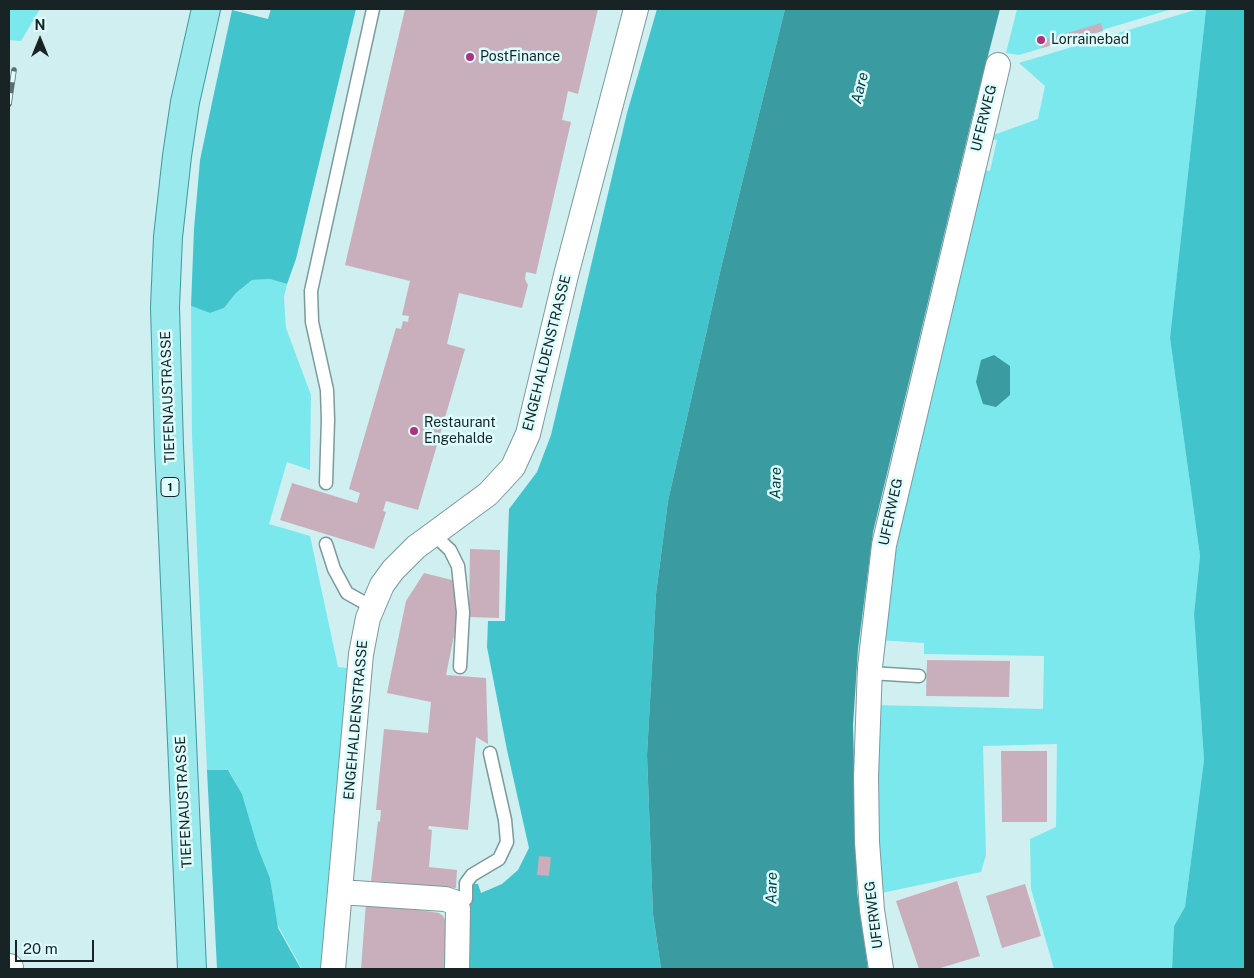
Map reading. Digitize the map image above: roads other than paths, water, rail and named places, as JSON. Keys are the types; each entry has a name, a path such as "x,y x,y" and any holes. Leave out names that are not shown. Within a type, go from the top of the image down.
{"main road":[{"name":"TIEFENAUSTRASSE","path":"192,969 169,455 165,307 168,237 177,156 186,102 206,9"}],"street":[{"name":"ENGEHALDENSTRASSE","path":"333,969 363,638 372,606 393,570 416,547 488,494 513,467 528,434 569,266 636,9"},
{"name":"UFERWEG","path":"881,969 872,910 867,842 866,777 870,673 884,545 998,65"},
{"path":"340,892 445,899 454,902 456,906 458,969"}],"lane":[{"path":"326,483 327,390 312,322 311,291 373,9"},
{"path":"433,534 450,550 458,566 463,612 460,667"},
{"path":"326,544 334,569 348,593 372,606"},
{"path":"870,673 919,676"},
{"path":"456,906 466,899 466,883 472,875 499,859 507,842 505,820 490,753"}],"water":[{"name":"Aare","path":"785,9 1000,9 970,126 873,532 858,649 853,725 857,892 868,969 661,969 653,914 647,755 656,594 668,501 721,268"},
{"path":"994,355 1010,366 1010,395 996,407 983,404 976,382 981,360"}],"railway":[{"path":"9,104 14,70"}],"place":[{"name":"Lorrainebad","path":"1041,40"},
{"name":"PostFinance","path":"470,57"},
{"name":"Restaurant Engehalde","path":"414,431"}]}
